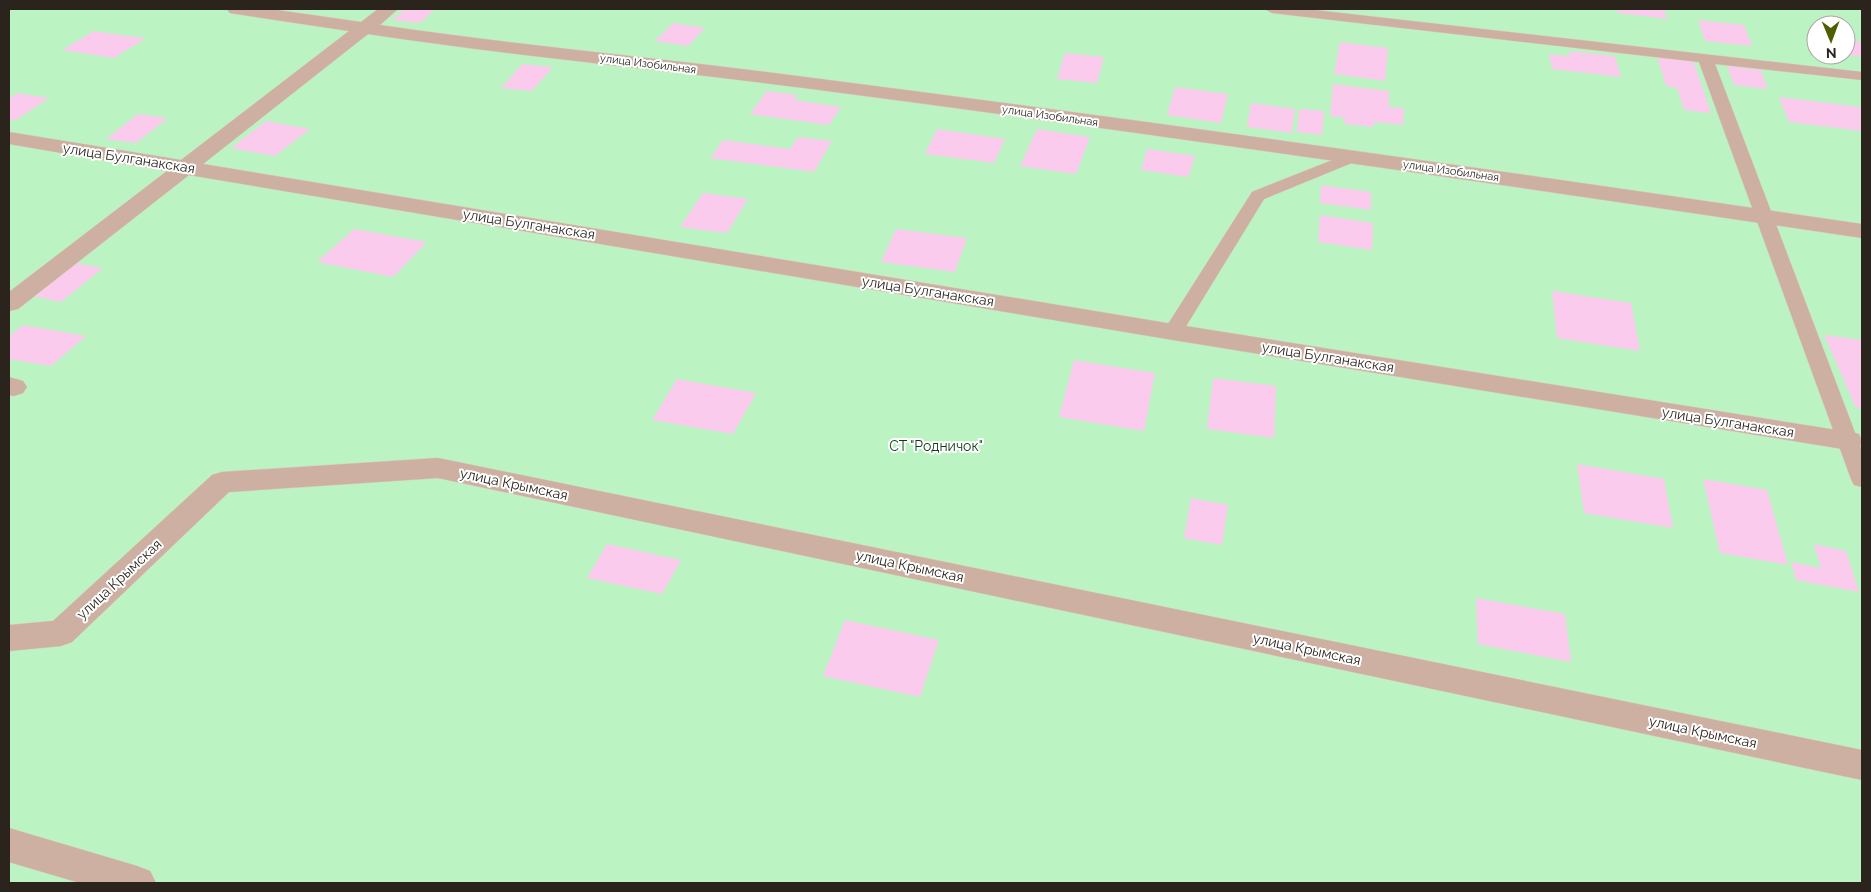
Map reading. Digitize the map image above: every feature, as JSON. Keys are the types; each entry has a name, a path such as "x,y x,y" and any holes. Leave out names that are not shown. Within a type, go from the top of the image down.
{"street":[{"name":"улица Изобильная","path":"236,9 484,46 802,82 1353,157 1862,232"},
{"path":"9,304 389,9"},
{"name":"улица Булганакская","path":"9,138 1173,332 1848,441"},
{"name":"улица Крымская","path":"9,638 61,633 222,482 438,468 1862,765"},
{"path":"9,845 137,883"}],"lane":[{"path":"1272,9 1862,76"},
{"path":"1705,57 1862,479"},
{"path":"1173,332 1258,196 1353,157"}],"green space":[{"name":"СТ \"Родничок\"","path":"9,9 1862,9 1862,883 9,883"}],"building":[{"path":"405,9 435,9 420,23 392,20"},
{"path":"1617,9 1664,9 1667,19 1618,13"},
{"path":"1698,20 1744,25 1752,46 1705,41"},
{"path":"673,23 705,28 688,46 655,41"},
{"path":"94,31 146,38 114,58 62,50"},
{"path":"1856,41 1862,42 1862,57 1856,56"},
{"path":"1340,42 1388,48 1385,81 1334,74"},
{"path":"1569,51 1615,56 1621,77 1552,69 1549,54 1570,56"},
{"path":"1065,53 1104,57 1097,83 1057,79"},
{"path":"1657,56 1693,60 1711,113 1684,110 1677,88 1666,86"},
{"path":"522,64 553,67 532,91 501,88"},
{"path":"1727,66 1761,70 1768,89 1734,85"},
{"path":"1333,84 1389,91 1389,107 1404,108 1403,125 1374,122 1374,127 1344,124 1345,118 1330,116"},
{"path":"1175,87 1228,94 1221,123 1167,115"},
{"path":"767,91 798,95 794,100 841,107 829,125 750,114"},
{"path":"17,93 49,98 16,120 9,120 9,99"},
{"path":"1779,97 1860,107 1862,111 1862,131 1789,122"},
{"path":"1251,103 1295,109 1292,133 1247,127"},
{"path":"1299,109 1324,111 1322,135 1297,132"},
{"path":"138,114 168,118 136,143 106,139"},
{"path":"266,121 310,129 275,156 231,148"},
{"path":"937,129 1005,139 994,163 925,154"},
{"path":"1037,129 1090,137 1076,174 1020,166"},
{"path":"798,137 832,141 814,172 710,158 723,140 790,149"},
{"path":"1147,149 1195,156 1188,177 1141,170"},
{"path":"1321,185 1371,192 1371,210 1320,203"},
{"path":"703,193 748,199 727,233 680,227"},
{"path":"1320,215 1373,223 1372,250 1318,242"},
{"path":"354,229 427,242 393,277 317,262"},
{"path":"896,229 967,238 955,272 881,262"},
{"path":"75,263 103,268 61,302 32,296"},
{"path":"1552,291 1631,303 1640,351 1557,338"},
{"path":"23,325 86,336 51,366 9,359 9,336"},
{"path":"1824,335 1862,340 1862,408 1856,408"},
{"path":"1074,360 1155,373 1144,431 1059,417"},
{"path":"1213,378 1276,386 1274,438 1207,429"},
{"path":"677,379 756,393 733,434 652,420"},
{"path":"1577,464 1664,479 1673,528 1584,513"},
{"path":"1703,479 1767,490 1788,565 1720,553"},
{"path":"1191,498 1228,505 1222,545 1184,538"},
{"path":"607,544 681,560 662,594 587,578"},
{"path":"1814,544 1846,551 1859,592 1796,580 1791,562 1821,568"},
{"path":"1476,598 1565,614 1571,662 1478,644"},
{"path":"845,620 939,640 920,697 823,676"}]}
